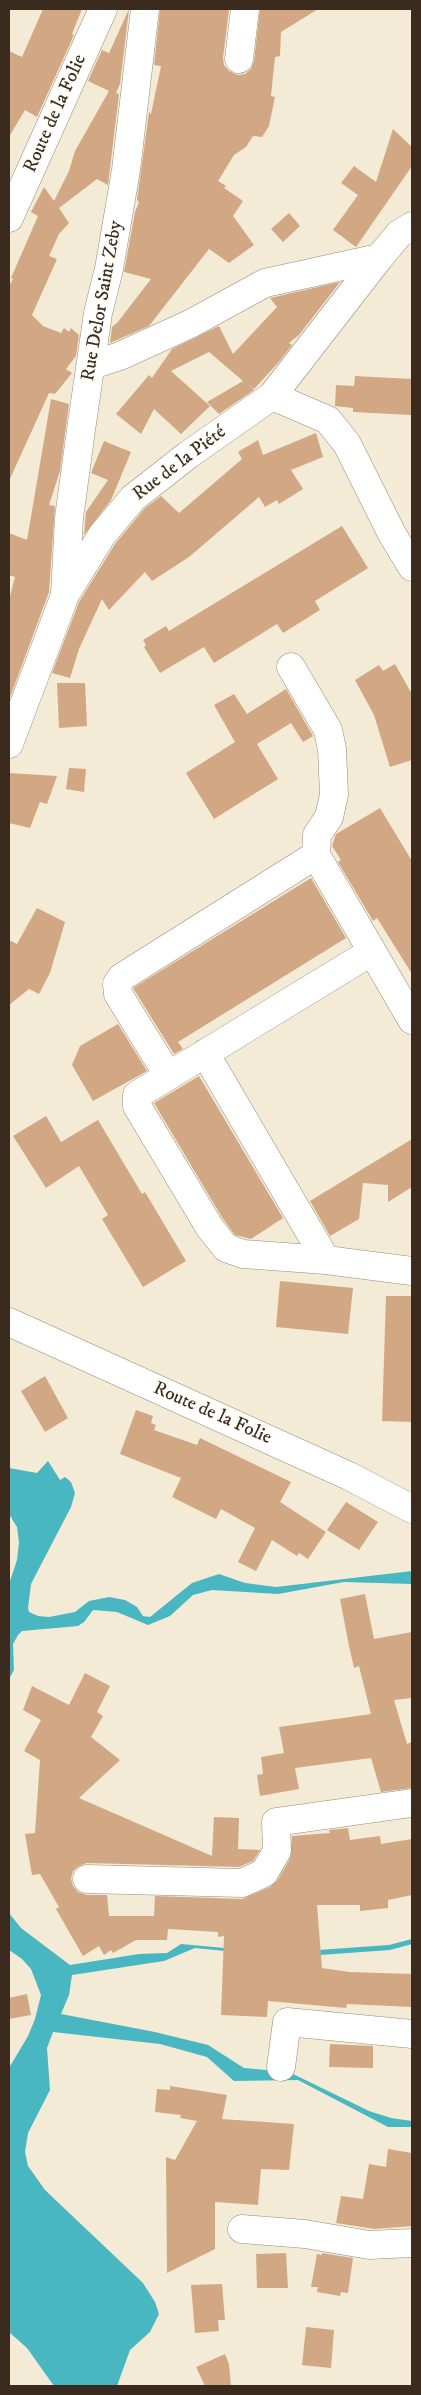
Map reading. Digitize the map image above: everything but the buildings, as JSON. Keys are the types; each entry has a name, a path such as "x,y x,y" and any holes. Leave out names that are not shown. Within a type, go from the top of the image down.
{"street":[{"name":"Route de la Folie","path":"9,218 103,9"},
{"name":"Rue Delor Saint Zeby","path":"64,595 69,518 98,313 109,269 126,170 145,9"},
{"path":"239,59 245,9"},
{"name":"Rue de la Piété","path":"9,744 64,595 102,535 133,498 188,455 272,396 379,258 399,234 412,226"},
{"path":"92,365 120,356 190,324 266,282 379,258"},
{"path":"272,396 328,420 347,444 402,537 412,567"},
{"path":"291,667 328,730 332,750 334,795 329,817 317,835 316,855 412,1020"},
{"path":"168,1075 118,994 117,984 122,977 316,855"},
{"path":"371,952 137,1095 137,1106 217,1239 226,1248 243,1254 326,1260 412,1271"},
{"path":"205,1053 326,1260"},
{"name":"Route de la Folie","path":"9,1322 340,1472 412,1509"},
{"path":"87,1879 242,1883 264,1873 277,1851 276,1822 412,1804"},
{"path":"281,2067 287,2022 412,2034"},
{"path":"242,2229 305,2234 369,2244 412,2243"}],"water":[{"path":"48,1461 60,1480 65,1477 71,1482 75,1493 71,1507 31,1584 28,1608 29,1612 38,1616 49,1617 75,1612 89,1601 109,1597 125,1600 137,1607 143,1616 150,1617 192,1583 219,1574 245,1583 276,1587 412,1571 412,1584 344,1582 278,1594 212,1590 193,1595 170,1616 148,1625 117,1612 93,1610 84,1622 78,1626 22,1631 13,1644 14,1670 9,1679 9,1584 17,1560 19,1542 17,1527 9,1514 9,1468 37,1473"},
{"path":"9,1913 21,1928 70,1965 139,1954 167,1953 181,1944 258,1951 318,1950 389,1945 412,1939 412,1944 390,1950 320,1955 264,1955 195,1948 164,1961 72,1975 69,1995 61,2014 155,2032 208,2045 244,2068 289,2072 369,2111 391,2118 412,2121 412,2127 388,2127 298,2080 234,2081 207,2057 160,2044 53,2032 47,2048 50,2090 28,2133 25,2152 28,2166 45,2190 143,2283 155,2302 159,2314 150,2332 130,2350 117,2386 54,2386 27,2348 9,2332 9,2068 28,2036 35,2019 41,1995 31,1969 22,1959 9,1950"}]}
